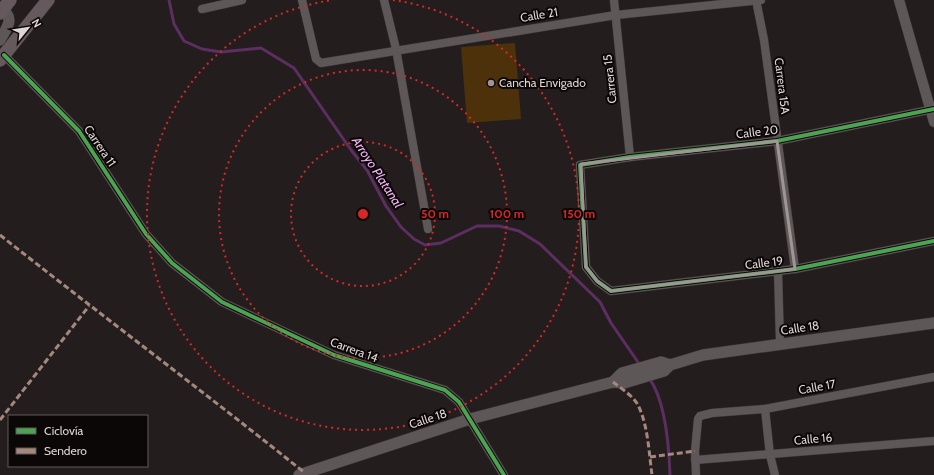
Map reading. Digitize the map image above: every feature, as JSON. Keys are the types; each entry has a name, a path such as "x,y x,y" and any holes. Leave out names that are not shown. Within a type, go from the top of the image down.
{"highway":[{"path":"1,55 48,0"}],"main road":[{"path":"0,40 10,22 9,15 3,8"},
{"name":"Calle 18","path":"299,475 470,418 613,382 624,383 636,375 703,355 780,343 934,323"}],"street":[{"path":"202,9 242,0"},
{"name":"Calle 21","path":"302,0 316,59 321,62 616,15 758,0"},
{"path":"384,0 396,49 428,229"},
{"name":"Carrera 15","path":"614,0 630,157"},
{"name":"Carrera 15A","path":"758,0 795,269"},
{"path":"899,0 932,109 934,122"},
{"name":"Carrera 11","path":"1,55 79,131 146,234 172,262"},
{"name":"Calle 20","path":"597,281 586,266 580,165 582,163 777,141 932,109"},
{"name":"Calle 19","path":"597,281 611,291 795,269 934,241"},
{"name":"Carrera 14","path":"172,262 222,302 287,333 334,355 445,390 459,402 504,475"},
{"path":"778,271 780,343"},
{"name":"Calle 17","path":"695,460 698,419 704,415 765,408 934,377"},
{"path":"765,408 770,455 775,475"},
{"name":"Calle 16","path":"695,460 770,455 934,440"},
{"path":"695,460 696,475"}],"highlighted area":[{"path":"777,141 795,269 611,291 597,281 586,267 581,164"}],"shaded area":[{"name":"Cancha Envigado","path":"515,43 521,119 467,123 461,47"}],"waterway":[{"name":"Arroyo Platanal","path":"169,0 174,24 184,41 202,49 221,52 261,48 294,68 351,150 367,170 386,206 401,227 414,239 425,245 441,243 477,226 499,226 519,231 540,244 600,302 611,323 640,365"},
{"name":"Arroyo Platanal","path":"649,378 655,388 666,424 670,475"}],"marked path":[{"path":"0,235 305,473"},
{"path":"0,420 89,306"},
{"path":"613,382 627,393 638,405 644,421 648,439 652,475"},
{"path":"650,457 695,451"}],"cycle path":[{"path":"4,55 79,131 146,234 172,263 222,302 334,355 445,390 459,402 504,475"},
{"path":"934,109 777,141 630,157 580,165 586,267 597,281 611,291 795,269 934,241"}],"place":[{"name":"Cancha Envigado","path":"491,83"}]}
